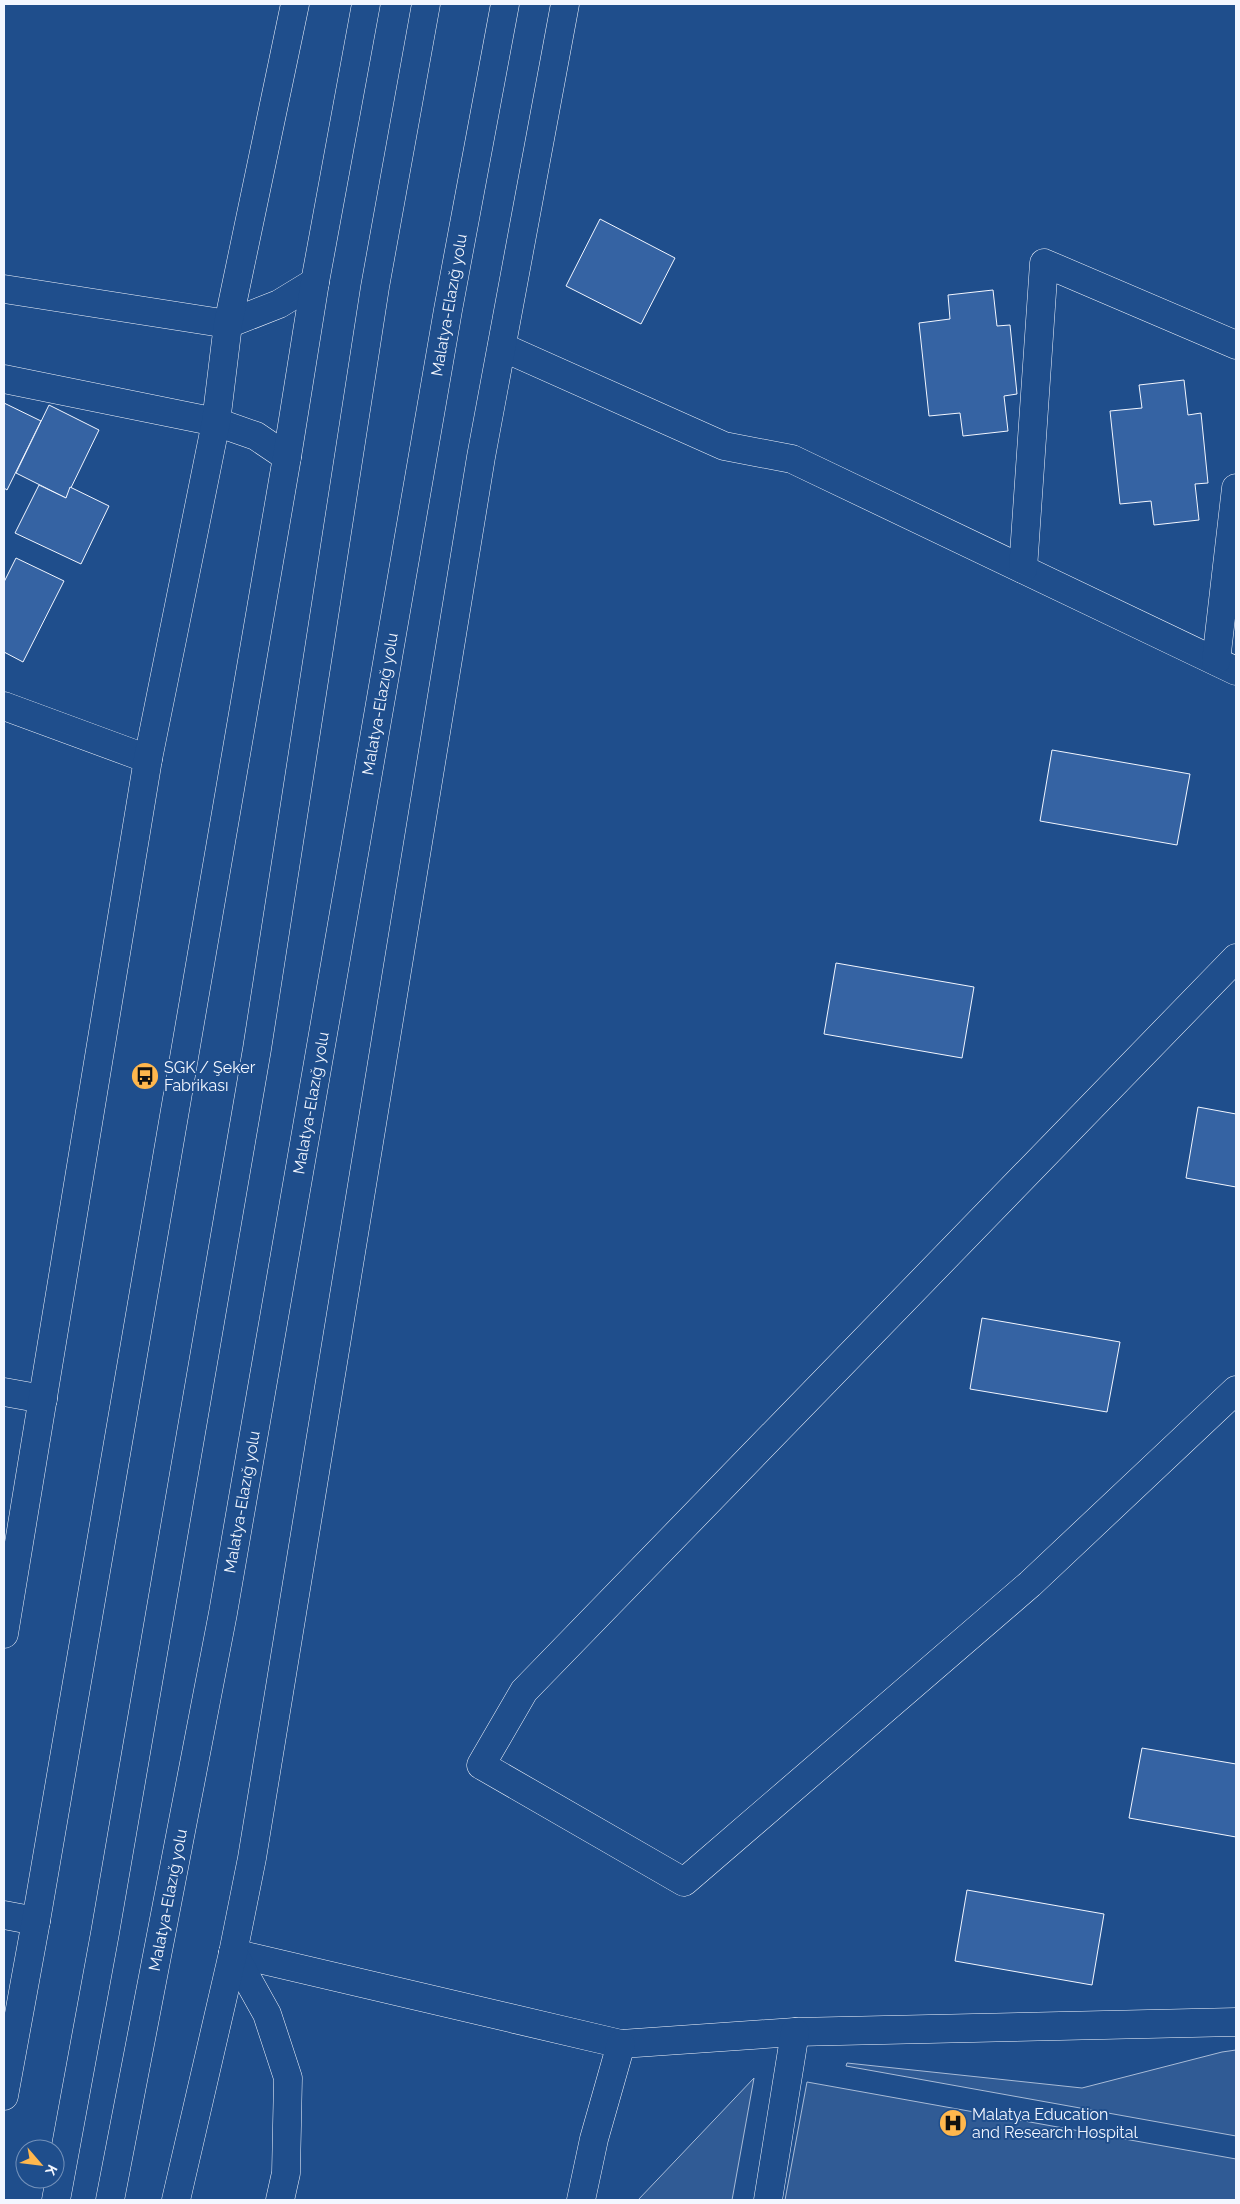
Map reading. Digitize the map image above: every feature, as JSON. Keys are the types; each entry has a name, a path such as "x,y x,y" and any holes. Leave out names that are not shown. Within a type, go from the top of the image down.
{"main road":[{"path":"4,1634 148,759 216,422 228,324 295,4"},
{"path":"4,2096 36,1921 287,458 314,282 366,4"},
{"path":"56,2200 105,1933 257,1049 375,287 426,4"},
{"name":"Malatya-Elazığ yolu","path":"110,2200 223,1613 446,320 506,4"},
{"path":"176,2200 233,1953 252,1858 481,457 565,4"},
{"path":"1024,569 1044,263 1236,345"},
{"path":"4,289 228,324 279,304 314,282"},
{"path":"502,347 724,446 792,459 1226,666 1236,488"},
{"path":"4,379 216,422 256,436 287,458"},
{"path":"4,706 148,759"},
{"path":"1236,958 524,1691 481,1765 684,1882 1030,1584 1236,1390"},
{"path":"4,1392 43,1399"},
{"path":"4,1915 36,1921"},
{"path":"233,1953 621,2044 795,2032 1236,2022"},
{"path":"233,1953 267,2014 288,2078 286,2173 280,2200"},
{"path":"768,2200 795,2032"},
{"path":"581,2200 594,2139 621,2044"}],"shaded area":[{"path":"1236,2050 1236,2136 846,2066 847,2063 1082,2088"},
{"path":"754,2078 732,2200 638,2200"},
{"path":"807,2082 1236,2159 1236,2200 785,2200"}],"building":[{"path":"600,219 675,258 641,324 566,286"},
{"path":"993,290 997,326 1010,325 1017,394 1004,396 1008,431 963,436 960,413 929,416 919,323 950,319 948,295"},
{"path":"1184,380 1188,415 1201,413 1208,483 1195,484 1199,520 1154,525 1151,501 1120,504 1110,411 1142,408 1139,385"},
{"path":"4,403 41,421 7,490 4,488"},
{"path":"49,405 99,430 66,498 16,473"},
{"path":"39,485 66,498 70,487 109,506 81,564 15,533"},
{"path":"16,558 64,581 23,662 4,652 4,582"},
{"path":"1052,750 1190,774 1177,845 1040,821"},
{"path":"836,963 974,987 962,1058 824,1034"},
{"path":"1198,1107 1236,1114 1236,1187 1186,1178"},
{"path":"982,1318 1120,1342 1107,1412 970,1389"},
{"path":"1142,1748 1236,1764 1236,1837 1129,1818"},
{"path":"967,1890 1104,1914 1092,1985 955,1961"}],"place":[{"name":"SGK / Şeker Fabrikası","path":"145,1076"},
{"name":"Malatya Education and Research Hospital","path":"953,2123"}]}
